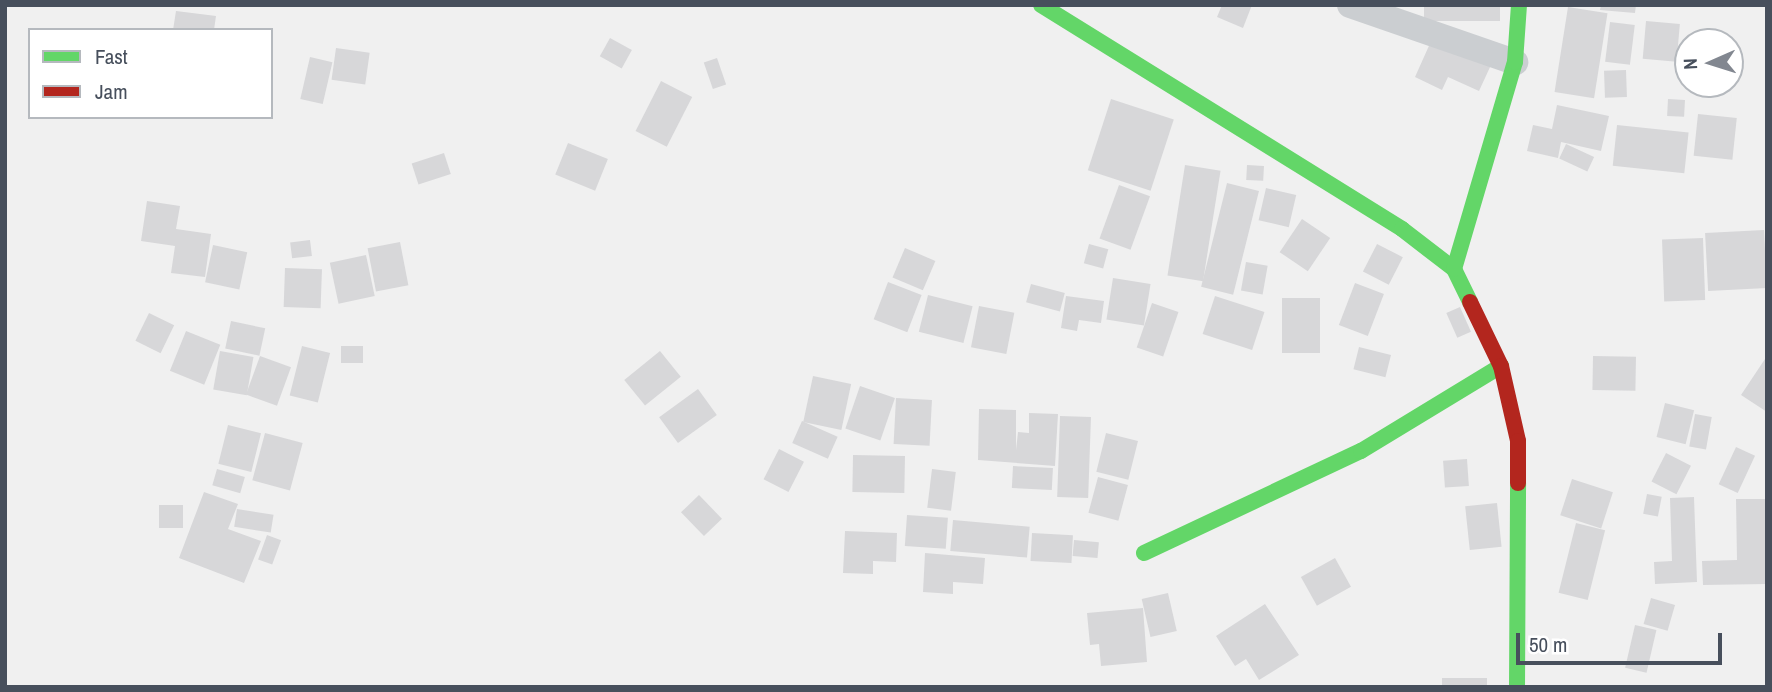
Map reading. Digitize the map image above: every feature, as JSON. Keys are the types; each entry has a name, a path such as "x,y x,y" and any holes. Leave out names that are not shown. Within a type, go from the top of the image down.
{"street":[{"path":"1041,5 1402,229 1454,269 1502,366 1518,441 1517,687"},
{"path":"1350,5 1515,62"},
{"path":"1454,269 1515,62 1519,5"},
{"path":"1144,553 1362,451 1502,366"}],"building":[{"path":"1222,5 1252,5 1243,28 1217,17"},
{"path":"1424,5 1500,5 1500,21 1424,21"},
{"path":"1601,5 1636,5 1635,13 1600,10"},
{"path":"1568,7 1608,13 1594,98 1555,92"},
{"path":"176,11 216,16 214,28 173,28"},
{"path":"1646,21 1680,24 1680,28 1674,28 1674,62 1643,59"},
{"path":"1610,22 1635,25 1630,65 1605,62"},
{"path":"610,38 632,50 622,68 600,56"},
{"path":"1432,39 1491,65 1479,91 1448,77 1442,90 1415,77"},
{"path":"336,48 370,53 365,84 332,80"},
{"path":"310,57 332,62 323,104 300,99"},
{"path":"717,58 726,84 713,89 704,63"},
{"path":"1626,70 1627,97 1605,98 1604,71"},
{"path":"661,81 692,97 667,147 636,131"},
{"path":"1111,99 1174,119 1151,191 1088,170"},
{"path":"1668,99 1685,100 1684,117 1667,116"},
{"path":"1557,105 1609,116 1601,151 1561,142 1558,158 1527,151 1533,125 1552,129"},
{"path":"1698,114 1737,118 1732,160 1694,156"},
{"path":"1617,125 1689,133 1684,173 1613,166"},
{"path":"568,143 608,159 595,191 555,175"},
{"path":"1566,144 1594,157 1587,172 1559,159"},
{"path":"444,153 451,174 418,184 412,164"},
{"path":"1185,165 1221,171 1203,281 1167,276"},
{"path":"1247,165 1264,166 1263,181 1246,180"},
{"path":"1227,183 1259,191 1233,295 1201,287"},
{"path":"1119,185 1150,196 1131,250 1100,239"},
{"path":"1266,188 1296,195 1289,227 1259,220"},
{"path":"147,201 180,206 176,229 211,234 205,277 171,273 175,246 141,241"},
{"path":"1302,219 1330,238 1308,271 1280,252"},
{"path":"1764,230 1767,288 1708,291 1705,233"},
{"path":"1703,238 1705,300 1664,301 1662,239"},
{"path":"310,240 312,256 292,258 290,242"},
{"path":"400,242 408,285 376,291 368,248"},
{"path":"1089,244 1108,249 1103,268 1084,263"},
{"path":"1377,244 1403,257 1389,285 1363,272"},
{"path":"213,245 247,252 239,289 205,282"},
{"path":"905,248 935,261 923,290 892,277"},
{"path":"366,255 375,296 339,304 330,263"},
{"path":"1246,262 1268,266 1263,294 1241,291"},
{"path":"285,268 322,269 321,308 284,307"},
{"path":"1113,278 1151,284 1144,325 1106,319"},
{"path":"888,282 922,295 907,332 874,319"},
{"path":"1355,283 1384,294 1368,336 1339,325"},
{"path":"1031,284 1065,293 1060,311 1026,302"},
{"path":"928,295 973,306 963,343 919,332"},
{"path":"1066,296 1104,301 1101,323 1079,320 1077,331 1061,328"},
{"path":"1215,296 1264,312 1252,350 1203,334"},
{"path":"1282,298 1320,298 1320,353 1282,353"},
{"path":"1152,303 1178,312 1163,357 1137,347"},
{"path":"979,306 1014,313 1006,354 971,347"},
{"path":"1460,307 1471,332 1457,338 1446,313"},
{"path":"149,313 174,325 161,353 135,341"},
{"path":"231,321 265,328 259,356 225,348"},
{"path":"186,331 220,345 204,385 170,371"},
{"path":"302,346 330,353 318,403 290,395"},
{"path":"341,346 363,346 363,363 341,363"},
{"path":"1359,347 1391,355 1385,377 1353,369"},
{"path":"220,351 253,357 247,395 213,389"},
{"path":"660,351 681,377 645,406 624,380"},
{"path":"260,356 291,367 277,406 246,395"},
{"path":"1593,356 1636,357 1635,391 1592,390"},
{"path":"1765,359 1767,360 1767,412 1741,395"},
{"path":"813,376 851,384 841,430 803,422"},
{"path":"860,386 895,398 880,441 845,429"},
{"path":"698,389 717,415 678,443 659,417"},
{"path":"896,398 932,400 930,446 894,444"},
{"path":"1665,403 1694,410 1686,444 1657,437"},
{"path":"979,409 1016,410 1016,450 1018,432 1029,433 1029,413 1058,414 1055,466 978,460"},
{"path":"1695,414 1712,417 1706,449 1689,446"},
{"path":"1060,416 1091,417 1088,498 1057,497"},
{"path":"802,421 838,437 828,459 792,443"},
{"path":"228,425 261,433 251,472 218,464"},
{"path":"265,433 303,443 290,490 252,480"},
{"path":"1106,433 1138,441 1128,480 1096,472"},
{"path":"1736,447 1755,456 1738,493 1719,484"},
{"path":"779,449 804,462 789,492 764,479"},
{"path":"1666,453 1691,466 1676,494 1651,482"},
{"path":"853,455 905,456 904,493 852,492"},
{"path":"1467,459 1469,486 1445,488 1443,461"},
{"path":"1013,466 1053,468 1052,490 1012,488"},
{"path":"217,469 245,477 240,493 212,485"},
{"path":"932,469 956,472 951,511 927,508"},
{"path":"1098,477 1128,485 1118,521 1088,513"},
{"path":"1572,479 1613,492 1601,528 1560,515"},
{"path":"204,492 238,504 228,529 261,541 244,583 179,558"},
{"path":"1647,494 1662,497 1658,516 1643,514"},
{"path":"699,495 722,519 704,536 681,512"},
{"path":"1694,497 1697,582 1655,584 1654,562 1672,561 1670,498"},
{"path":"1736,499 1767,499 1767,584 1703,585 1702,561 1737,560"},
{"path":"1497,503 1502,547 1470,550 1465,506"},
{"path":"159,505 183,505 183,528 159,528"},
{"path":"237,509 274,515 271,533 234,527"},
{"path":"907,515 948,518 946,549 905,546"},
{"path":"953,520 1030,527 1027,558 950,551"},
{"path":"1576,523 1605,530 1588,600 1559,593"},
{"path":"845,531 897,533 896,562 873,561 873,574 843,573"},
{"path":"1032,533 1073,535 1071,563 1031,561"},
{"path":"267,535 281,540 272,565 258,559"},
{"path":"1074,540 1099,542 1098,558 1073,556"},
{"path":"925,553 985,558 983,584 953,582 953,594 923,592"},
{"path":"1335,558 1351,587 1317,606 1301,577"},
{"path":"1168,593 1177,631 1150,637 1142,599"},
{"path":"1651,598 1675,605 1668,631 1644,624"},
{"path":"1265,604 1299,655 1259,680 1246,659 1235,666 1216,636"},
{"path":"1143,608 1147,662 1101,666 1099,644 1090,645 1087,613"},
{"path":"1635,625 1656,630 1647,673 1625,668"},
{"path":"1442,678 1487,678 1487,687 1442,687"}],"traffic: fast":[{"path":"1041,5 1402,229 1454,269 1470,302"},
{"path":"1454,269 1515,62 1519,5"},
{"path":"1144,553 1361,451 1501,366"},
{"path":"1517,687 1518,483"}],"traffic: jam":[{"path":"1470,302 1501,366 1518,441 1518,483"}]}
